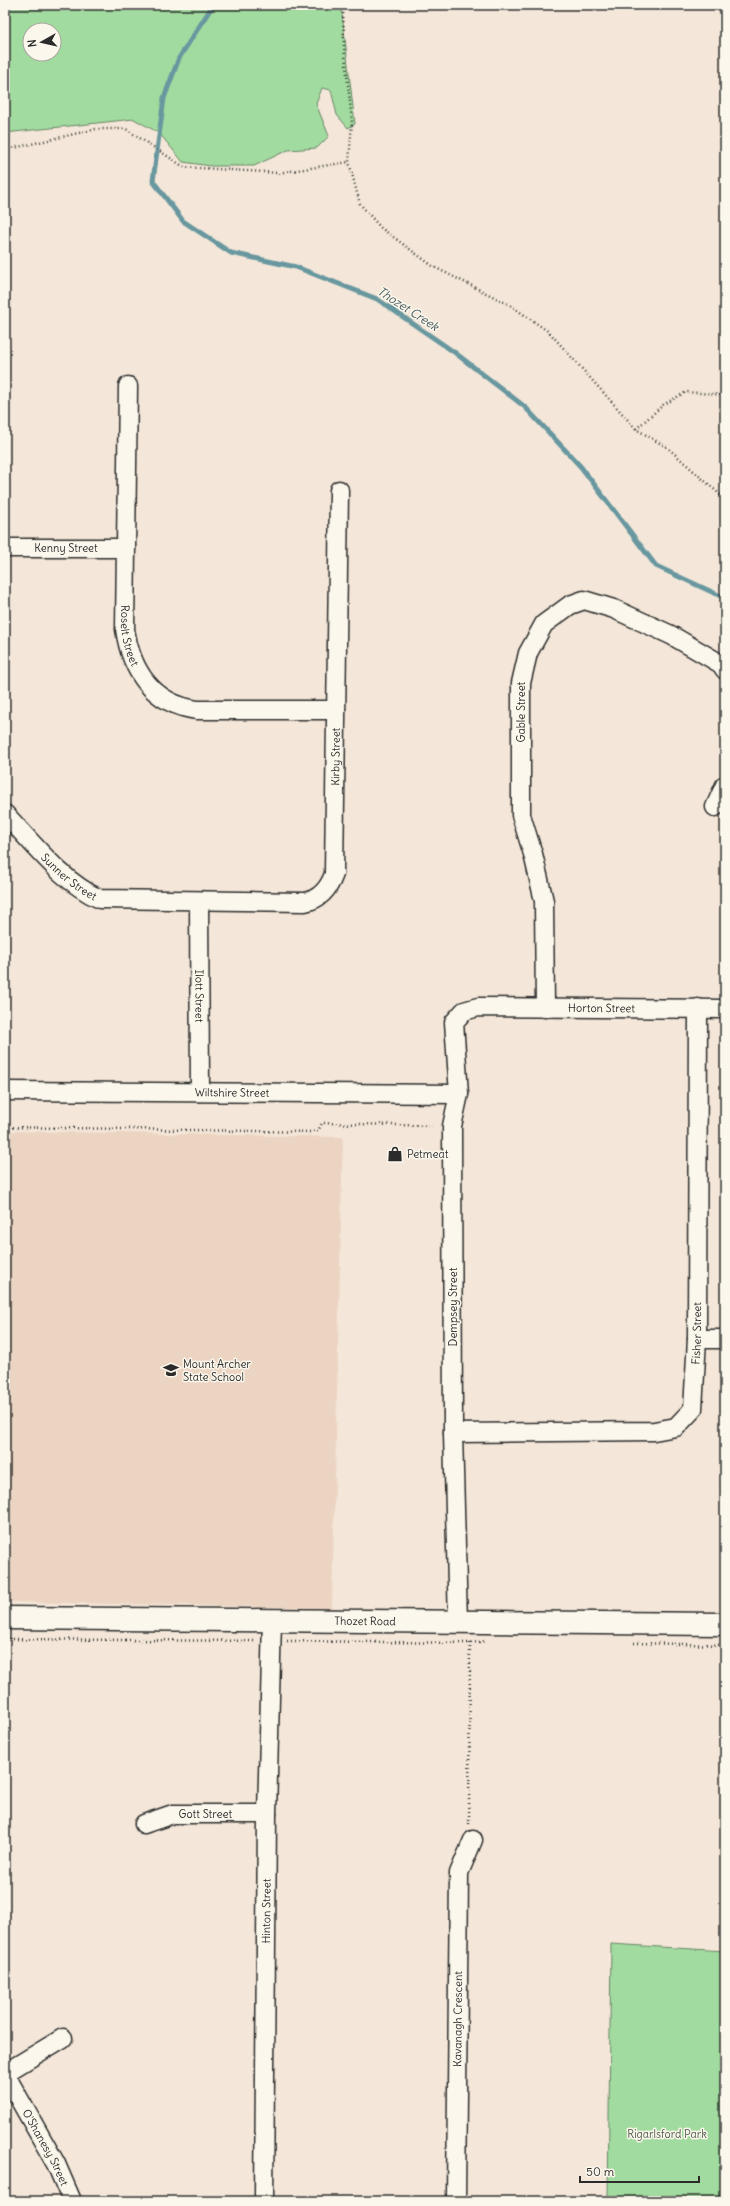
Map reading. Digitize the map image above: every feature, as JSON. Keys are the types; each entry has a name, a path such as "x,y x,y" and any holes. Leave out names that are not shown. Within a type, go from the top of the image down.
{"street":[{"name":"Roselt Street","path":"128,386 125,629 127,647 141,676 157,695 182,708 197,710 336,710"},
{"name":"Kirby Street","path":"199,901 305,902 316,900 330,884 334,874 339,490"},
{"name":"Kenny Street","path":"5,548 126,548"},
{"name":"Gable Street","path":"545,1008 544,901 533,854 521,815 521,683 528,653 544,624 570,605 584,600 614,609 671,635 721,664 725,670"},
{"path":"714,807 725,785"},
{"name":"Sunner Street","path":"5,814 71,882 85,892 100,899 115,901 199,901"},
{"name":"Ilott Street","path":"199,901 200,1092"},
{"name":"Horton Street","path":"478,1007 725,1009"},
{"name":"Dempsey Street","path":"464,1623 453,1433 452,1126 458,1094 454,1022 464,1011 478,1007"},
{"name":"Fisher Street","path":"453,1433 654,1432 676,1427 693,1409 697,1339 698,1008"},
{"name":"Wiltshire Street","path":"5,1091 458,1094"},
{"path":"697,1339 725,1339"},
{"name":"Thozet Road","path":"5,1618 725,1624"},
{"name":"Hinton Street","path":"264,2201 268,1814 272,1620"},
{"name":"Gott Street","path":"144,1824 173,1814 268,1814"},
{"name":"Kavanagh Crescent","path":"456,2201 459,1873 473,1840"},
{"name":"O'Shanesy Street","path":"63,2038 5,2074 56,2164 72,2201"}],"path":[{"path":"343,5 344,46 352,122 349,162 360,204 381,228 434,267 510,305 549,332 636,429 668,448 725,499"},
{"path":"5,150 96,129 126,129 184,167 278,173 349,162"},
{"path":"636,429 663,405 686,392 725,395"},
{"path":"5,1127 313,1132 318,1131 322,1123 432,1126"},
{"path":"464,1623 468,1819 473,1840"}],"shaded area":[{"name":"Mount Archer State School","path":"5,1131 343,1137 332,1608 5,1602"}],"green space":[{"path":"5,5 341,5 355,124 348,128 337,115 331,90 322,88 316,104 329,136 317,148 288,150 254,166 211,166 183,162 159,133 134,119 5,133"},
{"name":"Rigarlsford Park","path":"611,1944 725,1951 725,2201 608,2201"}],"waterway":[{"name":"Thozet Creek","path":"213,5 179,58 164,98 153,181 183,221 231,253 296,267 377,299 454,352 525,407 581,467 656,566 725,598"}],"place":[{"name":"Petmeat","path":"395,1154"},
{"name":"Mount Archer State School","path":"171,1370"}]}
